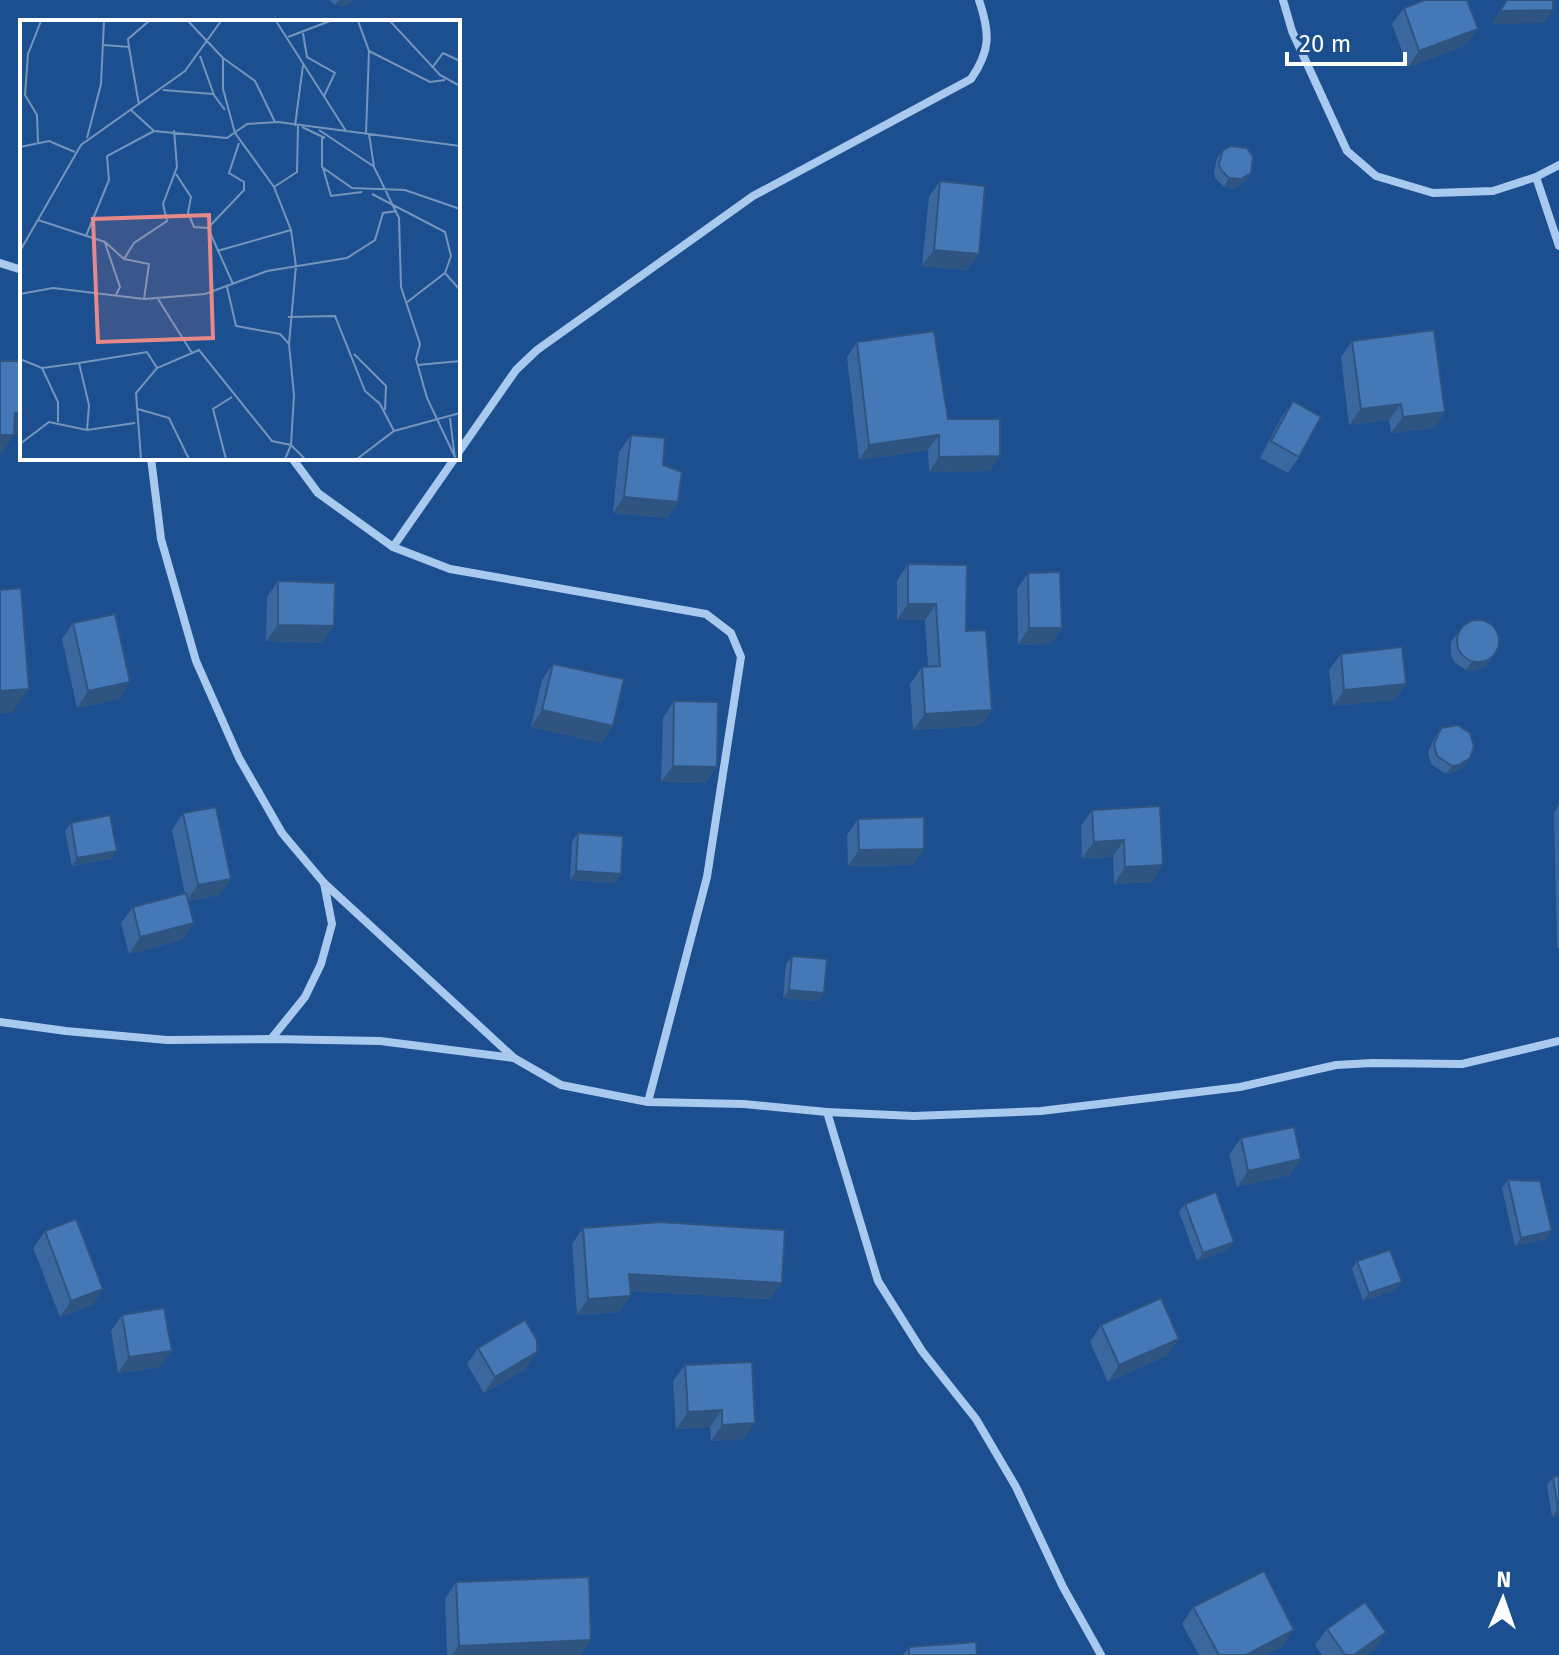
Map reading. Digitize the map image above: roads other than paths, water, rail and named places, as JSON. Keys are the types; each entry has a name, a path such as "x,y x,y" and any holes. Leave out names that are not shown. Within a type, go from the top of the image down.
{"street":[{"path":"460,450 516,370 537,350 753,196 971,79 984,59 988,42 979,0"},
{"path":"1283,0 1292,31 1347,151 1376,176 1433,193 1493,191 1536,177 1559,165"},
{"path":"1536,177 1559,246"},
{"path":"0,263 20,269"},
{"path":"151,460 161,539 196,661 246,770 282,833 324,883 514,1058 561,1085 648,1102 744,1104 827,1112 914,1116 1041,1111 1240,1087 1336,1065 1462,1064 1559,1041"},
{"path":"293,460 318,493 393,547 450,569 706,614 731,633 741,657 707,877 648,1102"},
{"path":"393,547 453,460"},
{"path":"271,1039 305,997 321,964 332,924 324,883"},
{"path":"0,1022 167,1040 380,1041 514,1058"},
{"path":"827,1112 878,1281 922,1351 976,1419 1016,1487 1063,1587 1101,1655"}]}
